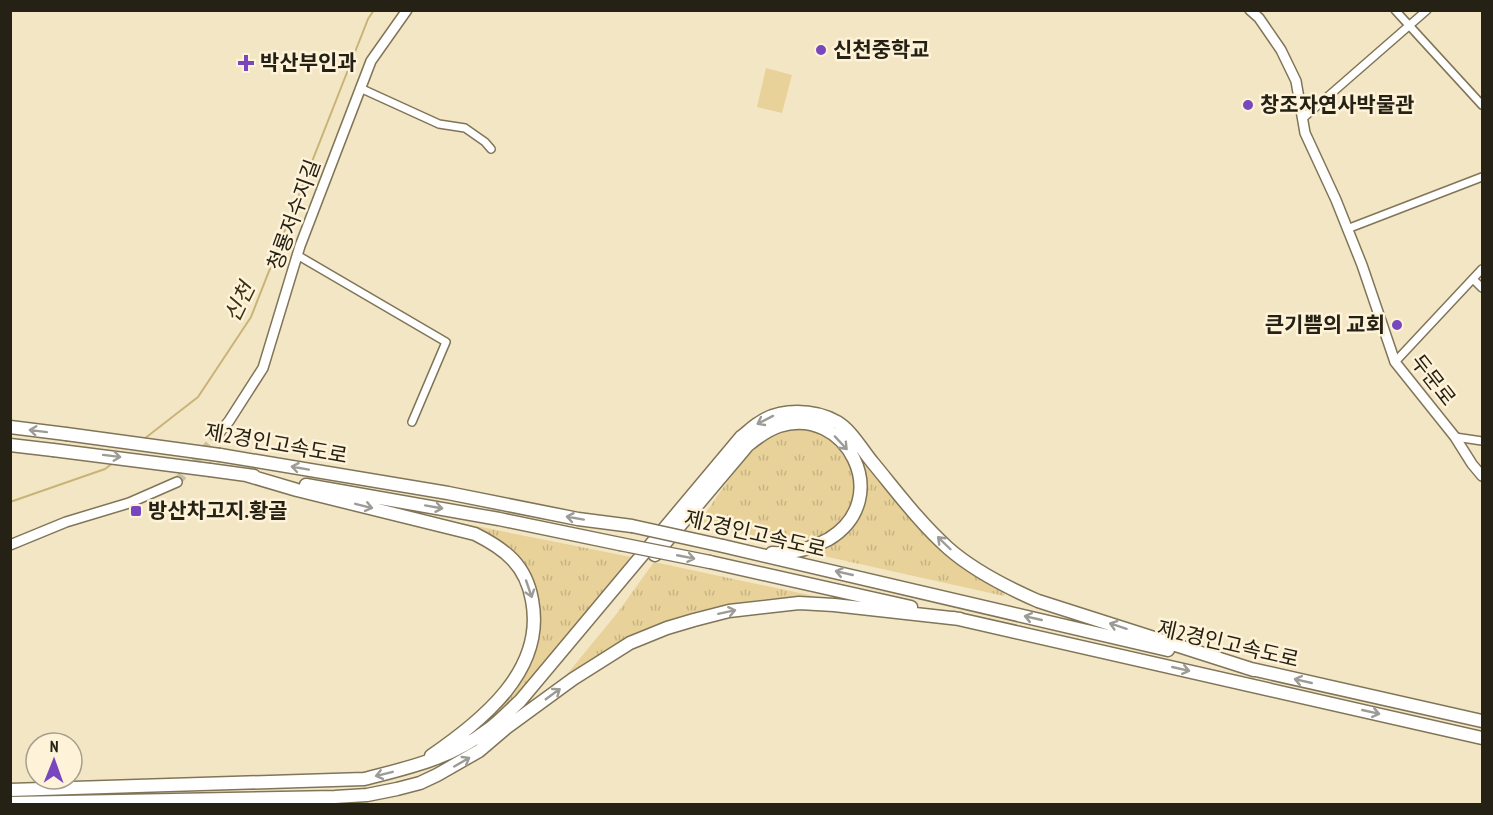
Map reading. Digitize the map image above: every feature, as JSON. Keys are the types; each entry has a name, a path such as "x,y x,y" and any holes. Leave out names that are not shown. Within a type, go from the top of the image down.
{"highway":[{"path":"10,790 364,779 416,766 447,755 488,730 520,701 741,437 760,422 781,413 815,414 837,422 858,443 916,516 949,549 982,573 1007,587 1038,601 1254,670"},
{"path":"506,728 748,445 765,432 780,425 796,422 811,423 838,437 854,458 860,474 861,496 845,528 816,546 798,551 747,552"},
{"name":"제2경인고속도로","path":"10,427 220,455 448,493 578,519 632,526 1482,721"},
{"name":"제2경인고속도로","path":"10,445 246,475 499,519 710,562 1482,738"},
{"path":"246,475 297,490 475,534 497,545 511,556 522,571 530,589 535,617 531,646 524,666 503,696 471,728 416,766"},
{"path":"10,803 367,795 420,783 437,775 479,751 506,728 573,679 630,643 667,628 720,613 799,603 960,619"}],"street":[{"name":"청룡저수지길","path":"219,434 263,368 297,255 360,88 371,61 407,10"},
{"name":"두문로","path":"1250,10 1259,18 1281,50 1296,81 1305,133 1347,229 1395,362 1455,437 1482,476"},
{"path":"1395,10 1482,105"},
{"path":"1302,119 1427,10"},
{"path":"360,88 439,124 465,128 491,149"},
{"path":"1347,229 1482,177"},
{"path":"297,255 446,342 412,422"},
{"path":"1395,362 1482,269"},
{"path":"1473,279 1482,288"},
{"path":"1455,437 1482,441"},
{"path":"10,545 66,522 129,503 177,482"}],"green space":[{"path":"766,68 792,75 782,113 757,107"},
{"path":"795,428 816,432 830,438 850,464 853,493 850,507 835,530 822,537 809,540 778,540 700,521 735,472 756,448 777,432"},
{"path":"860,456 913,521 945,552 1005,593 1004,596 810,553 844,536 860,516 866,486"},
{"path":"441,519 631,557 516,698 486,725 512,693 532,659 539,641 541,622 539,602 527,571 509,548 482,532"},
{"path":"654,562 814,596 747,601 682,616 640,633 559,684 618,612"}],"waterway":[{"name":"신천","path":"144,439 198,397 251,317 368,19 374,10"},
{"name":"신천","path":"10,502 105,469 113,463"}],"tunnel":[{"path":"177,482 219,433"}],"place":[{"name":"신천중학교","path":"821,50"},
{"name":"박산부인과","path":"246,63"},
{"name":"창조자연사박물관","path":"1248,105"},
{"name":"큰기쁨의 교회","path":"1397,325"},
{"name":"방산차고지.황골","path":"136,511"}]}
